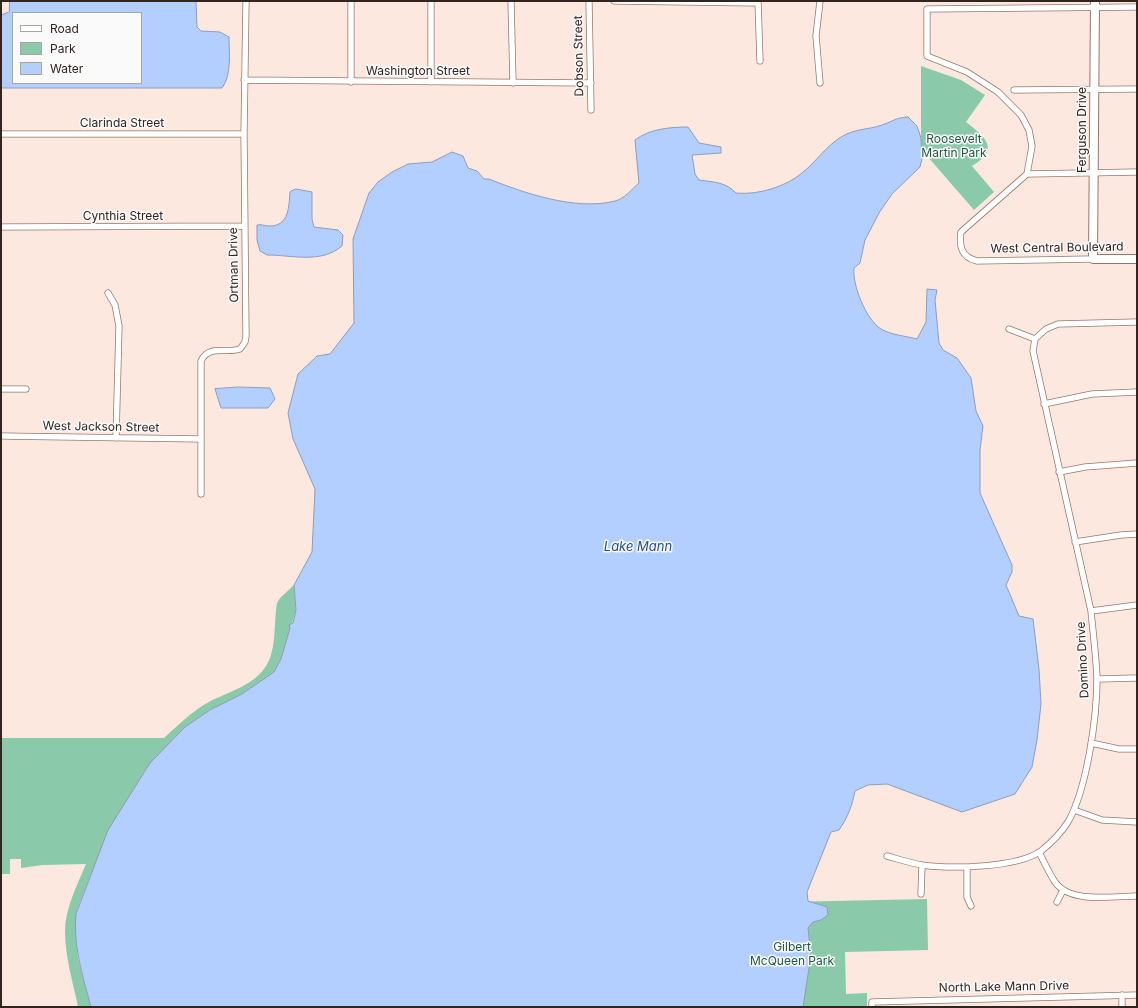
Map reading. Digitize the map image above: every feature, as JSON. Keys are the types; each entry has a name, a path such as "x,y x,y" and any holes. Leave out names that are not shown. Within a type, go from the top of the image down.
{"street":[{"name":"Ortman Drive","path":"201,494 201,361 204,356 214,350 235,351 240,349 245,342 244,80 246,1"},
{"path":"351,1 351,82"},
{"path":"431,1 431,82"},
{"path":"511,1 513,83"},
{"name":"Dobson Street","path":"589,1 591,110"},
{"path":"614,1 758,2 760,61"},
{"path":"820,1 816,36 820,83"},
{"path":"1137,7 1095,4 927,9 927,56 967,72 998,92 1022,115 1029,130 1032,146 1027,174 1137,172"},
{"name":"Ferguson Drive","path":"1093,259 1095,4"},
{"name":"Washington Street","path":"244,80 591,83"},
{"path":"1014,90 1137,89"},
{"name":"Clarinda Street","path":"1,134 244,134"},
{"name":"West Central Boulevard","path":"1027,174 961,232 960,243 963,254 969,259 977,261 1137,259"},
{"name":"Cynthia Street","path":"1,227 245,226"},
{"path":"108,293 116,305 119,326 116,438"},
{"path":"1009,329 1035,339 1046,329 1058,324 1137,322"},
{"name":"Domino Drive","path":"887,856 922,865 967,867 1006,864 1040,852 1060,834 1074,810 1091,743 1095,714 1097,679 1091,611 1033,351 1035,339"},
{"path":"1,389 26,389"},
{"path":"1044,404 1092,394 1137,392"},
{"name":"West Jackson Street","path":"1,436 201,439"},
{"path":"1059,472 1085,467 1137,463"},
{"path":"1075,542 1137,534"},
{"path":"1091,611 1137,605"},
{"path":"1097,679 1137,678"},
{"path":"1091,743 1119,749 1137,749"},
{"path":"1074,810 1110,822 1137,822"},
{"path":"1040,852 1055,882 1063,890 1080,897 1137,896"},
{"path":"921,894 922,865"},
{"path":"967,867 967,897 971,906"},
{"path":"1057,902 1063,890"},
{"path":"1122,995 1122,1007"},
{"name":"North Lake Mann Drive","path":"872,1004 1137,995"}],"green space":[{"name":"Roosevelt Martin Park","path":"921,66 961,80 985,95 966,122 984,138 987,143 988,149 986,154 981,160 972,166 994,192 974,210 921,149"},
{"path":"294,585 296,610 281,659 274,672 242,694 210,710 185,727 174,738 96,863 79,905 75,925 78,958 91,1007 78,1007 68,960 65,931 69,906 86,864 43,865 21,868 21,859 10,859 10,874 1,874 1,738 164,738 199,708 240,688 259,675 266,666 273,649 277,603 280,598"},
{"name":"Gilbert McQueen Park","path":"927,899 928,950 845,952 846,994 867,993 867,1007 596,1007 597,906"}],"water":[{"path":"10,1 196,1 197,27 201,31 220,32 229,37 229,70 222,88 1,88 1,15 9,12"},
{"name":"Lake Mann","path":"903,117 908,117 917,126 921,138 922,159 920,167 892,194 879,213 865,240 860,263 854,268 855,283 865,310 875,324 889,333 917,339 926,322 927,289 937,290 935,300 939,343 943,350 957,358 971,378 976,411 983,426 980,450 980,493 1012,565 1012,572 1006,585 1019,616 1033,619 1039,669 1041,704 1032,767 1015,794 962,812 887,784 868,785 855,791 845,821 839,830 831,832 807,892 808,901 827,907 828,915 821,920 813,922 808,928 811,955 803,1007 91,1007 77,950 75,926 76,914 108,830 150,763 185,727 210,710 242,694 274,672 281,659 290,628 289,625 293,623 296,610 294,585 312,552 315,489 293,439 288,413 298,374 317,356 330,354 354,323 353,239 369,193 378,182 392,172 408,164 432,162 452,152 463,156 468,168 477,171 484,179 489,179 518,190 550,199 584,204 600,204 618,200 625,196 639,183 635,140 647,133 660,129 688,127 699,143 721,147 721,153 692,155 695,174 699,180 724,185 736,193 753,193 771,189 795,178 807,169 831,145 846,134 877,127"},
{"path":"296,189 312,192 312,219 314,227 338,230 343,235 342,246 334,252 316,257 296,257 267,255 260,251 257,240 257,225 270,226 281,223 287,214 290,192"},
{"path":"239,387 270,388 275,399 268,408 221,408 215,389"}]}
